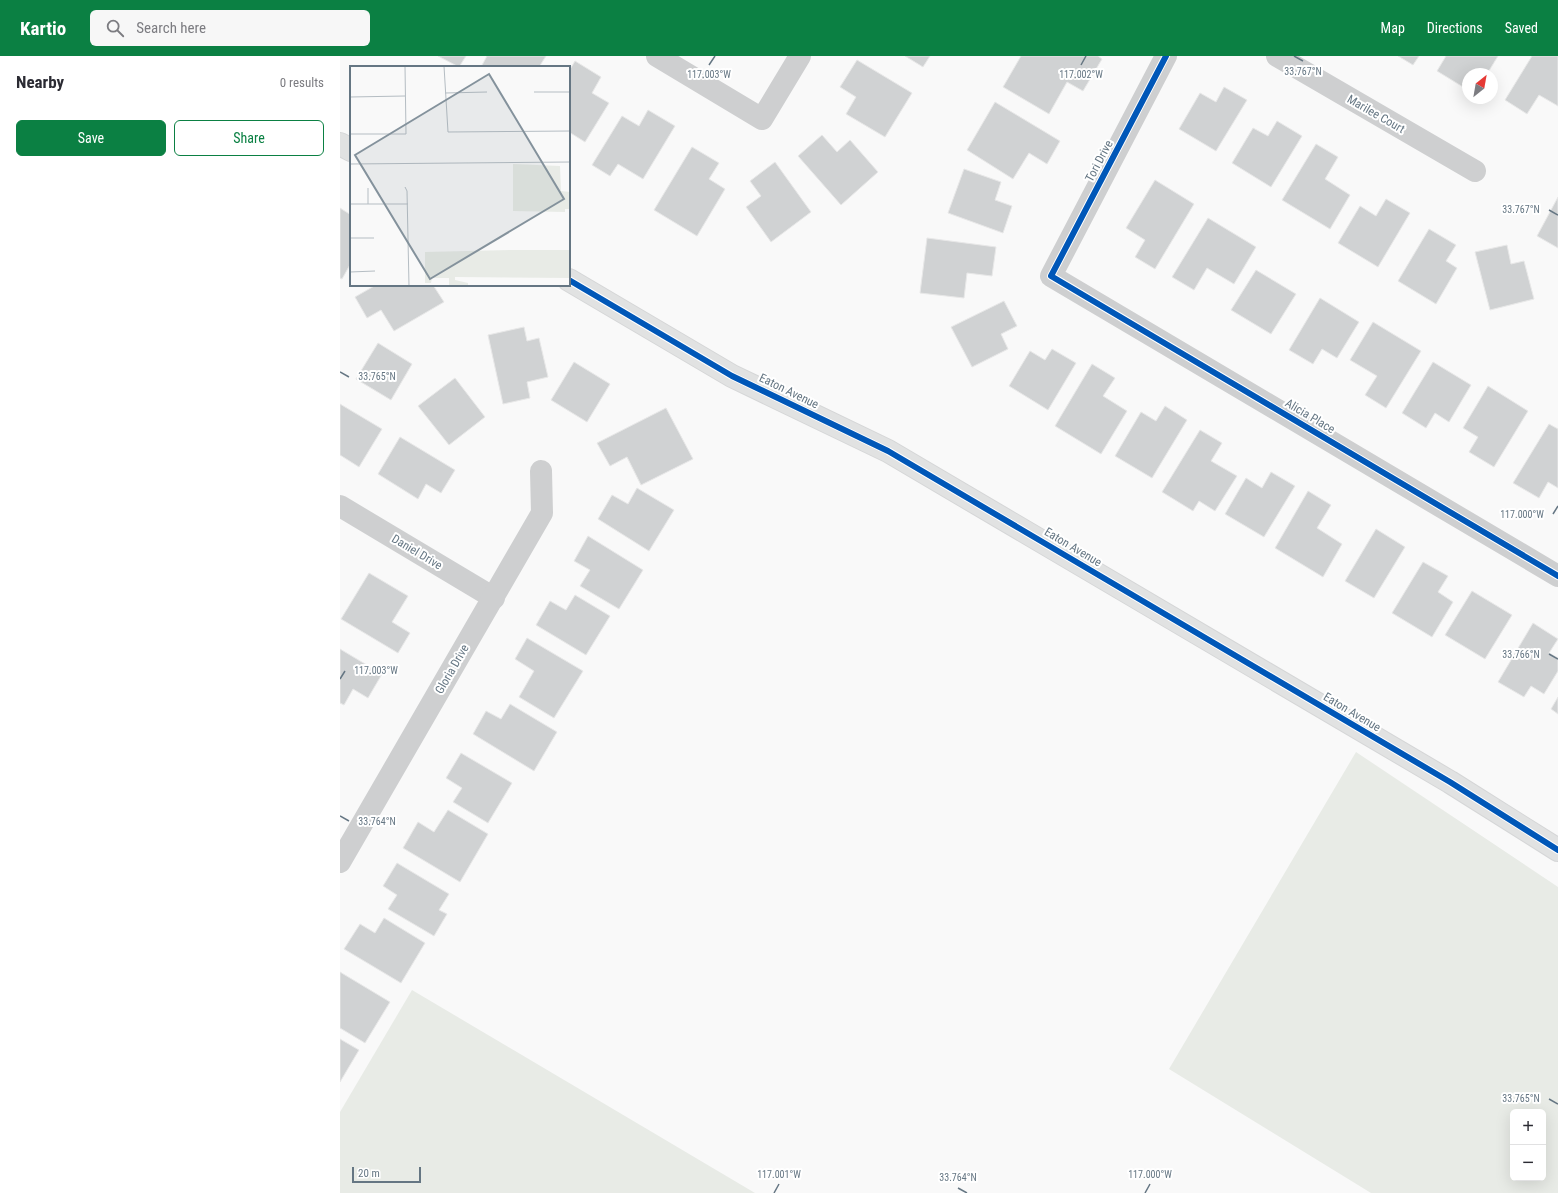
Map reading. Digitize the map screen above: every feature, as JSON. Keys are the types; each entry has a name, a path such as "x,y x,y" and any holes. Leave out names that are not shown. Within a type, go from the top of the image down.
{"street":[{"path":"656,56 762,119 800,56"},
{"name":"Tori Drive","path":"1051,276 1166,56"},
{"name":"Marilee Court","path":"1277,56 1475,171"},
{"path":"340,144 350,149"},
{"name":"Alicia Place","path":"1051,276 1558,576"},
{"name":"Eaton Avenue","path":"570,281 732,376 888,451 1443,778 1558,850"},
{"name":"Gloria Drive","path":"340,862 542,513 541,471"},
{"name":"Daniel Drive","path":"340,506 494,598"}],"shaded area":[{"path":"1356,752 1558,887 1558,1193 1371,1193 1169,1069"},
{"path":"412,990 755,1193 340,1193 340,1112"}],"building":[{"path":"438,56 466,56 460,66"},
{"path":"487,56 546,56 540,66 482,66"},
{"path":"905,56 930,56 923,67"},
{"path":"1021,56 1098,56 1102,59 1083,91 1067,82 1049,114 1003,87"},
{"path":"1398,56 1419,56 1413,65"},
{"path":"1446,56 1498,56 1491,68 1462,68 1462,86 1437,71"},
{"path":"1532,56 1558,56 1558,106 1539,95 1527,114 1505,100"},
{"path":"857,60 912,93 885,137 846,114 856,97 840,87"},
{"path":"575,61 601,77 592,93 609,103 585,142 570,133 570,69"},
{"path":"1224,87 1247,100 1216,151 1179,129 1200,93 1216,102"},
{"path":"995,102 1060,141 1047,164 1029,153 1013,179 967,150"},
{"path":"648,110 675,126 643,179 618,164 610,176 592,165 622,116 639,126"},
{"path":"1277,121 1302,136 1271,187 1232,163 1253,128 1268,136"},
{"path":"822,135 837,152 850,140 878,172 841,205 798,156"},
{"path":"1316,144 1338,157 1325,179 1350,195 1330,229 1282,200"},
{"path":"692,147 719,163 709,179 725,189 697,236 654,210"},
{"path":"775,162 811,212 771,242 746,207 761,196 750,181"},
{"path":"964,169 1001,182 995,200 1012,206 1003,233 948,213"},
{"path":"1155,180 1194,204 1155,269 1135,257 1145,240 1126,228"},
{"path":"1558,197 1558,248 1537,236"},
{"path":"1386,199 1410,213 1378,267 1338,243 1360,206 1376,216"},
{"path":"340,208 350,214 350,265 342,279 340,278"},
{"path":"1208,218 1256,247 1234,284 1207,268 1194,290 1172,277"},
{"path":"1429,229 1456,245 1446,261 1457,268 1436,304 1398,281"},
{"path":"927,238 996,247 992,276 967,273 964,298 920,293"},
{"path":"1507,245 1511,264 1524,261 1534,299 1490,310 1475,252"},
{"path":"1256,270 1296,294 1271,334 1231,310"},
{"path":"374,286 434,286 444,302 394,331 381,310 367,318 355,297"},
{"path":"1320,298 1359,322 1337,358 1322,349 1313,364 1289,350"},
{"path":"1004,301 1017,326 1001,334 1008,349 972,367 951,327"},
{"path":"1373,322 1421,351 1386,408 1365,395 1377,376 1350,360"},
{"path":"524,327 527,341 539,338 548,377 527,382 530,398 503,404 488,335"},
{"path":"378,343 412,364 391,400 356,379"},
{"path":"1052,349 1076,363 1048,410 1009,386 1030,351 1045,360"},
{"path":"574,362 610,384 587,422 551,400"},
{"path":"1433,362 1471,385 1449,422 1435,413 1426,428 1402,413"},
{"path":"1092,364 1115,378 1103,396 1127,411 1101,454 1055,426"},
{"path":"455,378 485,417 449,445 418,406"},
{"path":"1488,386 1528,411 1494,467 1469,452 1478,437 1463,428"},
{"path":"340,404 382,429 359,467 340,455"},
{"path":"1165,406 1187,420 1152,478 1115,456 1141,412 1156,421"},
{"path":"666,408 693,459 641,485 627,457 610,466 597,443"},
{"path":"1549,424 1558,429 1558,488 1548,482 1539,498 1513,483"},
{"path":"1200,430 1222,443 1211,461 1237,476 1215,511 1199,501 1193,511 1162,492"},
{"path":"400,437 455,470 441,493 426,484 418,499 378,474"},
{"path":"1271,472 1295,486 1264,537 1225,514 1246,478 1262,488"},
{"path":"637,488 674,510 649,551 598,519 612,495 628,504"},
{"path":"1308,491 1331,505 1317,528 1342,544 1323,577 1275,548"},
{"path":"1376,529 1405,547 1374,598 1345,581"},
{"path":"588,536 643,570 619,609 580,586 590,570 574,561"},
{"path":"1423,562 1448,576 1438,592 1453,602 1432,637 1392,613"},
{"path":"369,573 408,596 392,622 410,633 398,653 341,619"},
{"path":"1472,591 1512,615 1485,659 1445,635"},
{"path":"575,595 610,616 586,655 536,625 550,601 566,610"},
{"path":"1533,623 1558,639 1549,653 1558,658 1558,671 1544,694 1531,686 1524,697 1498,682"},
{"path":"527,638 583,671 554,718 519,697 534,671 515,659"},
{"path":"340,649 382,674 368,698 353,689 344,705 340,703"},
{"path":"1558,697 1558,714 1551,709"},
{"path":"510,704 557,732 534,771 473,734 486,711 501,719"},
{"path":"461,753 512,783 488,823 453,802 462,788 446,778"},
{"path":"448,810 488,834 460,882 403,848 418,822 434,832"},
{"path":"397,863 449,894 439,910 447,914 434,936 388,909 397,895 383,886"},
{"path":"384,918 425,943 401,983 344,949 360,924 375,933"},
{"path":"340,972 390,1002 365,1043 340,1028"},
{"path":"340,1039 359,1050 340,1082"}],"cycle path":[{"path":"1166,56 1051,276 1558,576"},
{"path":"570,281 732,376 888,451 1450,782 1558,850"}]}
